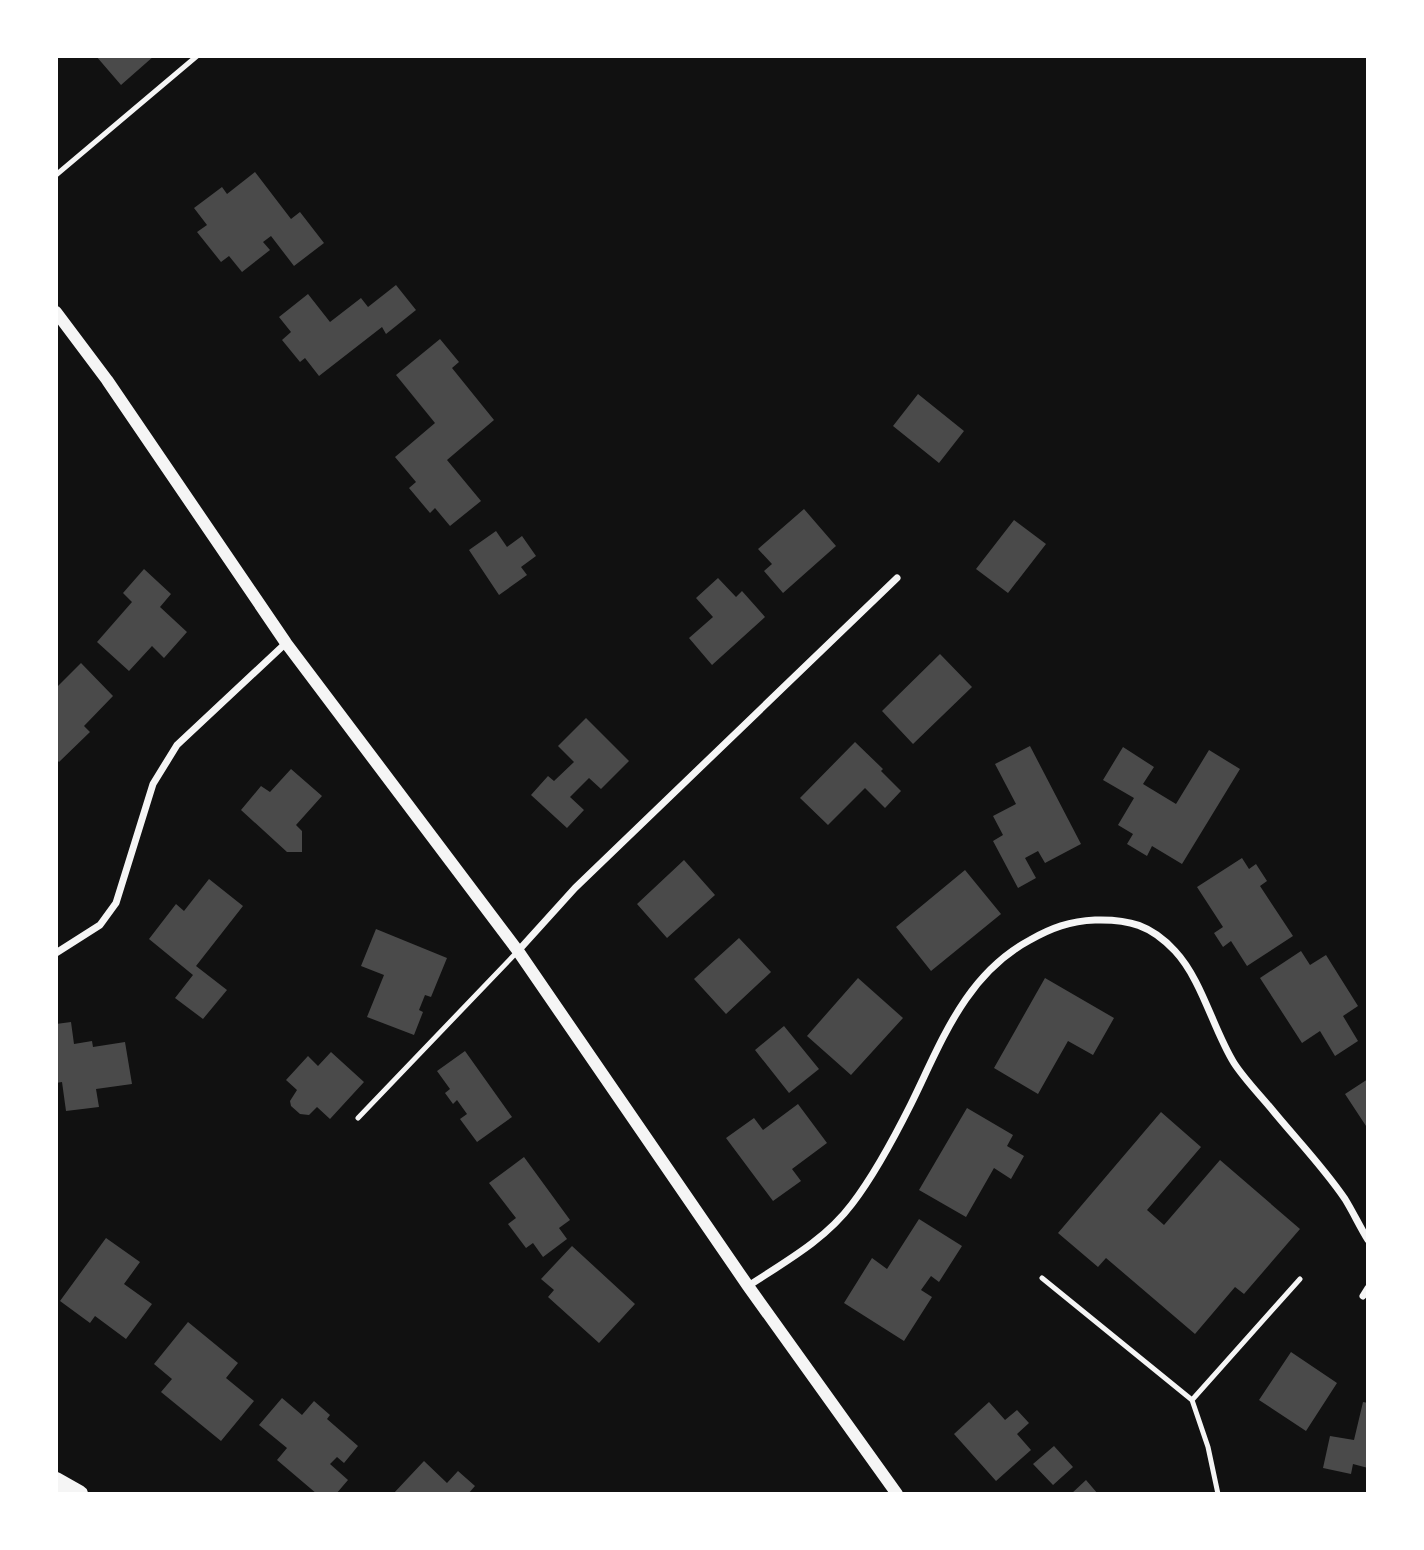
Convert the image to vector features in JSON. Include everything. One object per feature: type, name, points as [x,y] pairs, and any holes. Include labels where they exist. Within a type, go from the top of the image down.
[{"type":"main road","points":[[56,1480],[79,1494]]},
{"type":"street","points":[[56,313],[107,380],[286,643],[518,951],[748,1286],[897,1494]]},
{"type":"street","points":[[518,951],[575,888],[897,578]]},
{"type":"street","points":[[56,953],[100,925],[116,903],[153,784],[177,745],[286,643]]},
{"type":"street","points":[[748,1286],[800,1253],[831,1228],[852,1205],[891,1143],[950,1023],[989,969],[1015,948],[1049,929],[1077,921],[1135,922],[1157,934],[1176,952],[1194,977],[1235,1064],[1345,1199],[1368,1240]]},
{"type":"lane","points":[[56,175],[197,56]]},
{"type":"lane","points":[[358,1118],[518,951]]},
{"type":"lane","points":[[1042,1278],[1192,1400],[1208,1447],[1218,1494]]},
{"type":"lane","points":[[1192,1400],[1300,1279]]},
{"type":"building","points":[[96,56],[154,56],[121,85]]},
{"type":"building","points":[[255,172],[291,219],[300,212],[324,243],[294,266],[271,236],[263,242],[270,250],[242,272],[229,256],[221,262],[197,232],[207,225],[194,208],[222,187],[227,194]]},
{"type":"building","points":[[396,285],[416,310],[386,334],[382,327],[319,376],[305,358],[300,362],[282,340],[291,332],[279,317],[308,294],[330,322],[361,298],[368,307]]},
{"type":"building","points":[[440,339],[459,362],[452,368],[494,420],[447,460],[481,501],[450,526],[435,508],[430,513],[409,488],[416,482],[395,457],[435,423],[396,375]]},
{"type":"building","points":[[918,394],[964,431],[939,463],[893,426]]},
{"type":"building","points":[[804,509],[836,546],[783,593],[764,571],[772,564],[758,549]]},
{"type":"building","points":[[1014,520],[1046,544],[1008,593],[976,569]]},
{"type":"building","points":[[496,531],[507,547],[522,536],[536,556],[521,567],[527,575],[499,595],[469,550]]},
{"type":"building","points":[[144,569],[171,594],[160,607],[187,632],[164,658],[152,646],[129,671],[97,642],[132,602],[123,593]]},
{"type":"building","points":[[718,578],[736,597],[742,591],[765,617],[712,665],[689,638],[713,617],[696,598]]},
{"type":"building","points":[[940,654],[972,687],[913,744],[882,711]]},
{"type":"building","points":[[81,663],[113,696],[84,726],[90,732],[59,762],[56,759],[56,688]]},
{"type":"building","points":[[586,718],[629,761],[601,789],[589,778],[570,797],[584,810],[567,828],[531,795],[548,776],[554,781],[574,762],[558,746]]},
{"type":"building","points":[[855,742],[901,791],[885,808],[865,788],[828,825],[800,798]]},
{"type":"building","points":[[1030,746],[1081,844],[1045,863],[1038,851],[1025,858],[1036,878],[1018,888],[993,841],[1003,835],[993,816],[1016,804],[995,764]]},
{"type":"building","points":[[1123,747],[1154,767],[1143,784],[1176,804],[1209,750],[1240,769],[1182,864],[1152,846],[1147,856],[1127,844],[1133,834],[1118,825],[1134,798],[1103,780]]},
{"type":"building","points":[[291,769],[322,796],[296,825],[302,831],[302,852],[287,852],[241,810],[261,786],[270,792]]},
{"type":"building","points":[[1242,858],[1249,869],[1256,864],[1267,881],[1260,886],[1293,936],[1247,966],[1231,941],[1223,947],[1214,933],[1223,927],[1197,887]]},
{"type":"building","points":[[684,860],[715,895],[667,938],[637,904]]},
{"type":"building","points":[[965,870],[1001,914],[931,971],[896,927]]},
{"type":"building","points":[[209,879],[243,906],[196,966],[227,990],[203,1019],[175,998],[193,975],[149,939],[176,904],[184,911]]},
{"type":"building","points":[[376,929],[447,958],[431,997],[425,995],[419,1010],[423,1012],[414,1035],[367,1017],[384,975],[361,966]]},
{"type":"building","points":[[739,938],[771,972],[726,1014],[694,979]]},
{"type":"building","points":[[1301,951],[1310,965],[1326,955],[1358,1006],[1343,1016],[1358,1041],[1335,1056],[1320,1031],[1302,1043],[1260,978]]},
{"type":"building","points":[[858,978],[903,1018],[851,1075],[807,1036]]},
{"type":"building","points":[[1045,978],[1114,1018],[1093,1055],[1068,1041],[1038,1094],[994,1068]]},
{"type":"building","points":[[71,1022],[74,1044],[92,1041],[93,1047],[125,1042],[132,1084],[96,1089],[99,1107],[66,1111],[62,1082],[56,1083],[56,1024]]},
{"type":"building","points":[[784,1026],[819,1069],[789,1093],[755,1050]]},
{"type":"building","points":[[465,1051],[512,1117],[477,1142],[460,1119],[467,1114],[457,1100],[453,1104],[445,1093],[450,1089],[437,1071]]},
{"type":"building","points":[[331,1052],[364,1082],[330,1119],[317,1107],[309,1115],[300,1114],[291,1106],[290,1101],[297,1090],[286,1080],[308,1056],[318,1066]]},
{"type":"building","points":[[1368,1079],[1368,1129],[1345,1094]]},
{"type":"building","points":[[798,1104],[827,1143],[792,1169],[801,1181],[773,1201],[726,1138],[754,1118],[763,1130]]},
{"type":"building","points":[[967,1108],[1013,1135],[1007,1146],[1024,1156],[1011,1179],[994,1168],[966,1217],[919,1190]]},
{"type":"building","points":[[1161,1112],[1201,1147],[1147,1210],[1164,1225],[1220,1160],[1300,1229],[1244,1294],[1235,1287],[1195,1334],[1106,1258],[1098,1267],[1058,1233]]},
{"type":"building","points":[[524,1157],[570,1220],[559,1228],[567,1239],[543,1257],[533,1243],[526,1248],[508,1224],[516,1218],[489,1183]]},
{"type":"building","points":[[919,1219],[962,1246],[939,1282],[931,1276],[921,1290],[932,1297],[904,1341],[844,1303],[872,1258],[887,1269]]},
{"type":"building","points":[[106,1238],[140,1262],[124,1284],[152,1304],[126,1339],[95,1316],[90,1323],[60,1301]]},
{"type":"building","points":[[572,1246],[635,1304],[599,1343],[548,1297],[554,1290],[541,1279]]},
{"type":"building","points":[[188,1322],[238,1363],[226,1378],[254,1401],[221,1441],[161,1392],[172,1379],[154,1364]]},
{"type":"building","points":[[1291,1352],[1337,1383],[1306,1431],[1259,1400]]},
{"type":"building","points":[[282,1398],[302,1415],[314,1401],[330,1415],[327,1419],[358,1446],[344,1463],[337,1457],[330,1464],[348,1480],[336,1494],[317,1494],[277,1460],[287,1448],[259,1425]]},
{"type":"building","points":[[989,1402],[1005,1420],[1017,1410],[1029,1423],[1017,1434],[1031,1450],[996,1481],[954,1434]]},
{"type":"building","points":[[1363,1402],[1368,1403],[1368,1468],[1353,1464],[1351,1474],[1323,1468],[1330,1436],[1354,1440]]},
{"type":"building","points":[[1054,1446],[1073,1467],[1053,1485],[1033,1464]]},
{"type":"building","points":[[424,1461],[447,1483],[458,1471],[475,1486],[468,1494],[393,1494]]},
{"type":"building","points":[[1086,1480],[1098,1494],[1071,1494]]}]
